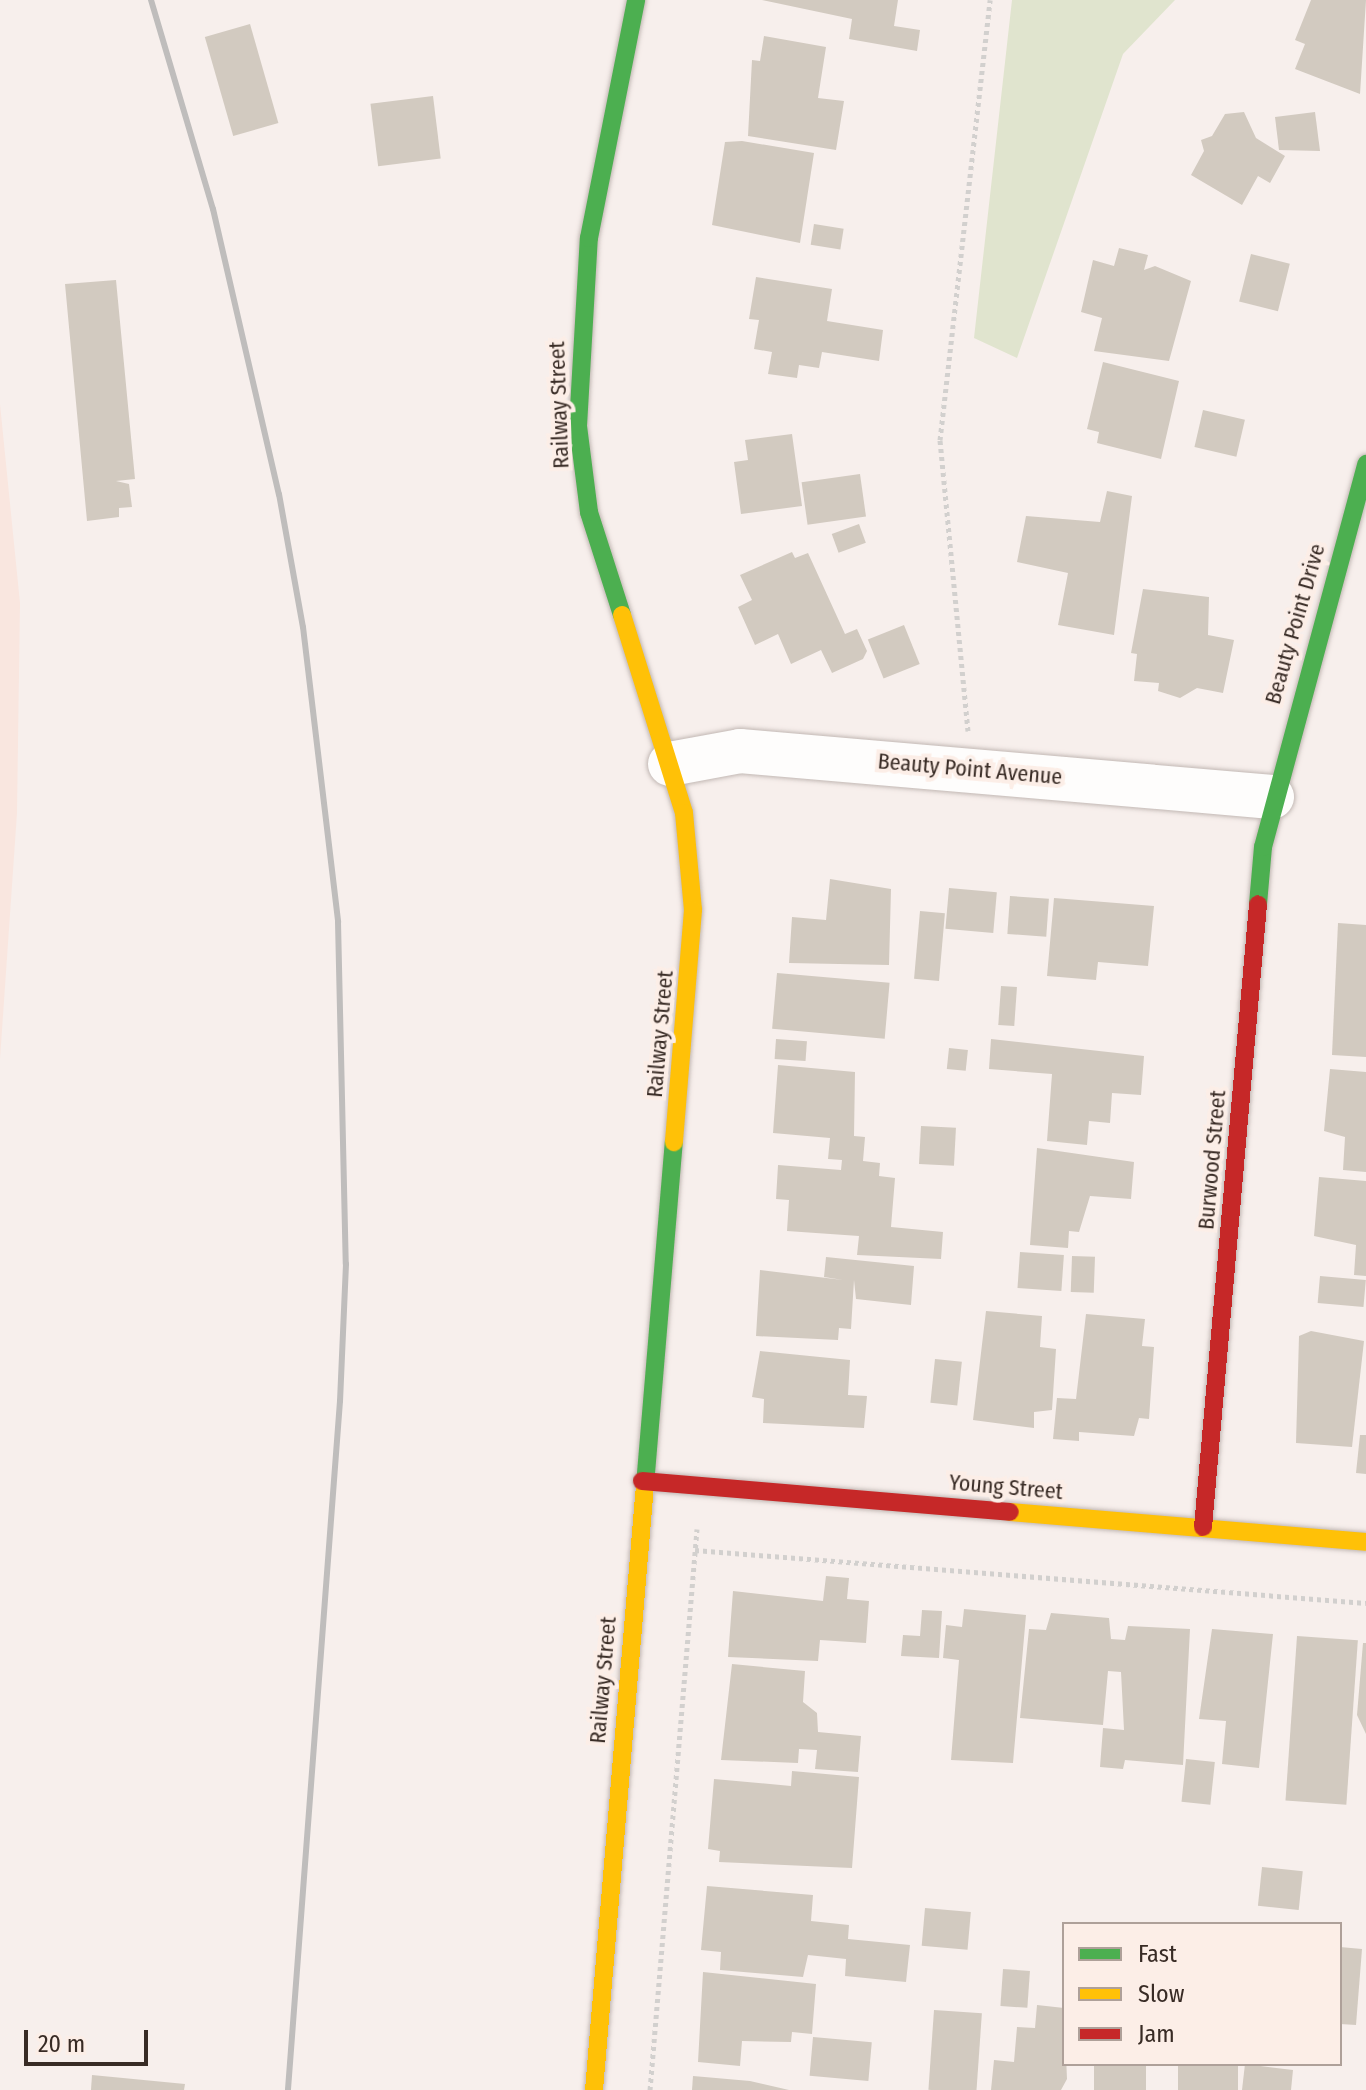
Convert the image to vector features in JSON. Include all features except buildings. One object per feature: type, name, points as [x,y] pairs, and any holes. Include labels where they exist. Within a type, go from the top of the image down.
[{"type":"street","name":"Railway Street","points":[[594,2090],[642,1481],[693,910],[686,828],[670,764],[589,512],[578,426],[589,238],[636,0]]},
{"type":"street","name":"Beauty Point Drive","points":[[1272,797],[1366,464]]},
{"type":"street","name":"Beauty Point Avenue","points":[[670,764],[740,751],[1272,797]]},
{"type":"street","name":"Burwood Street","points":[[1203,1527],[1272,797]]},
{"type":"street","name":"Young Street","points":[[642,1481],[1366,1542]]},
{"type":"path","points":[[972,769],[940,440],[990,0]]},
{"type":"path","points":[[650,2090],[701,1486]]},
{"type":"path","points":[[695,1550],[1366,1603]]},
{"type":"shaded area","points":[[0,404],[20,603],[17,813],[0,1059]]},
{"type":"green space","points":[[1012,0],[1175,0],[1123,54],[1017,358],[974,338]]},
{"type":"railway","points":[[151,0],[213,209],[279,494],[303,627],[338,922],[346,1264],[340,1401],[288,2090]]},
{"type":"traffic: fast","points":[[622,615],[589,512],[578,426],[589,238],[636,0]]},
{"type":"traffic: fast","points":[[1258,904],[1263,847],[1366,464]]},
{"type":"traffic: fast","points":[[645,1485],[674,1142]]},
{"type":"traffic: slow","points":[[622,615],[684,813],[693,910],[674,1142]]},
{"type":"traffic: slow","points":[[594,2090],[645,1485]]},
{"type":"traffic: slow","points":[[1010,1512],[1366,1542]]},
{"type":"traffic: jam","points":[[1203,1527],[1258,904]]},
{"type":"traffic: jam","points":[[642,1481],[1010,1512]]}]
